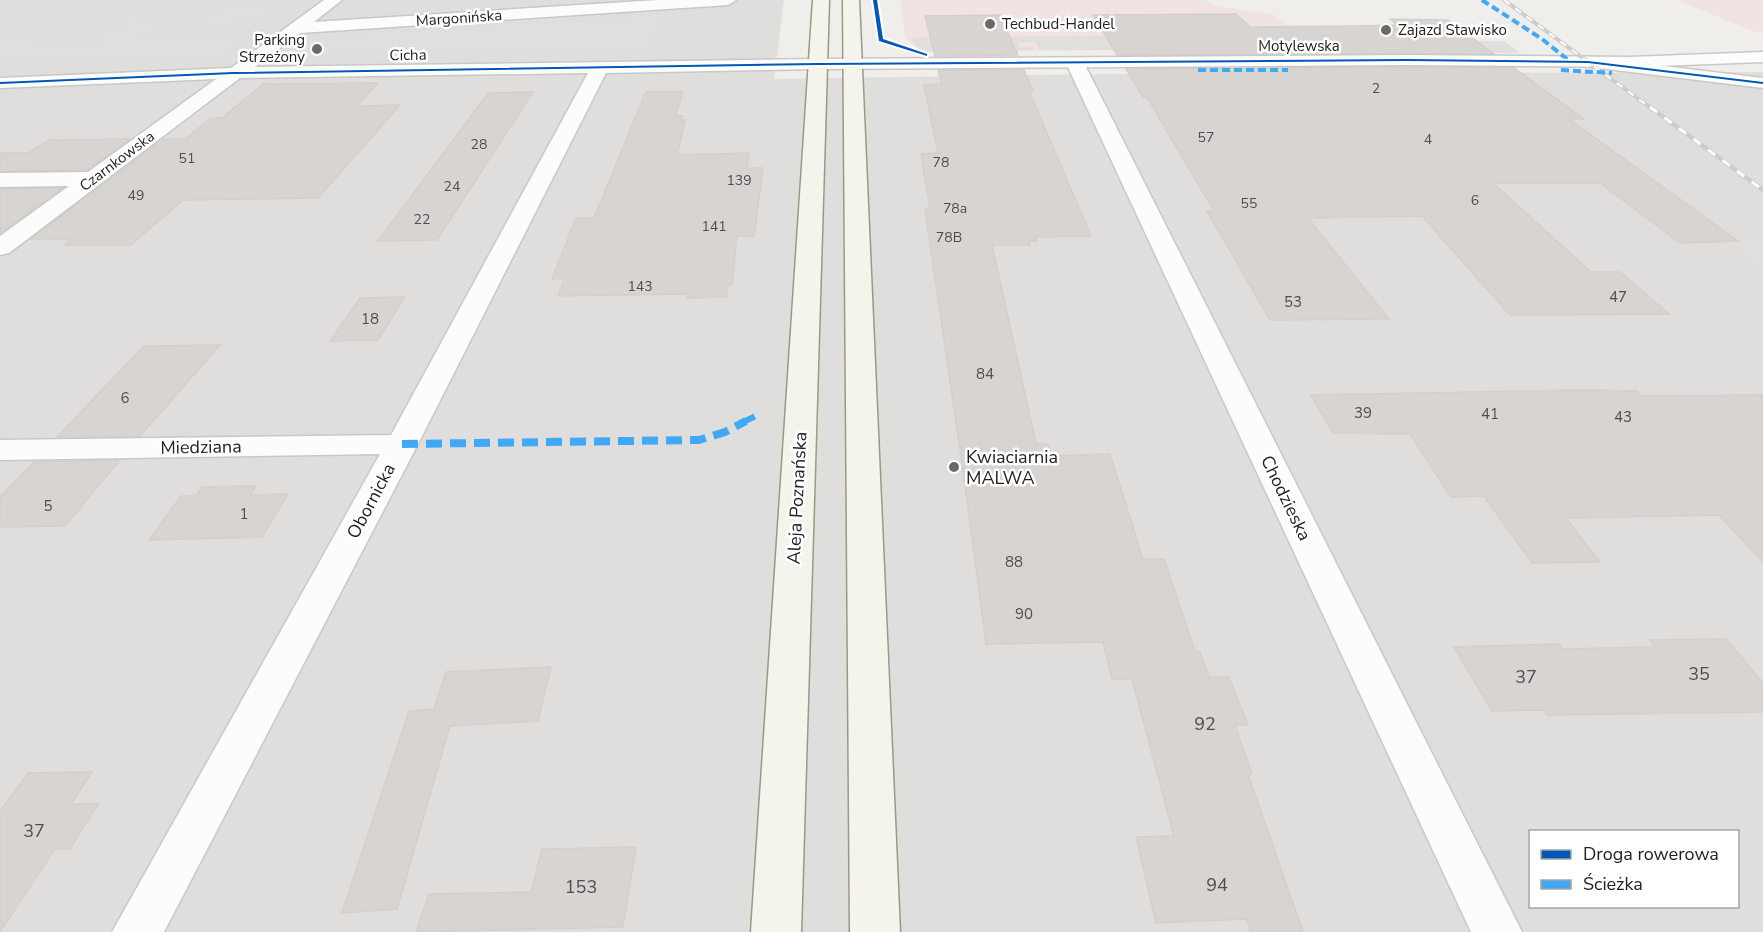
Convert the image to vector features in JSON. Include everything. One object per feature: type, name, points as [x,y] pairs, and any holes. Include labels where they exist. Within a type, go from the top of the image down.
[{"type":"main road","name":"Aleja Poznańska","points":[[776,932],[821,0]]},
{"type":"main road","points":[[851,0],[875,932]]},
{"type":"street","name":"Czarnkowska","points":[[0,249],[233,73],[334,0]]},
{"type":"street","points":[[524,14],[536,0]]},
{"type":"street","name":"Margonińska","points":[[298,28],[728,0]]},
{"type":"street","points":[[1588,62],[1763,57]]},
{"type":"street","points":[[1730,58],[1763,71]]},
{"type":"street","name":"Motylewska","points":[[853,64],[1407,60],[1588,62],[1763,83]]},
{"type":"street","name":"Motylewska","points":[[1708,60],[1716,69],[1745,81]]},
{"type":"street","name":"Chodzieska","points":[[1075,63],[1497,932]]},
{"type":"street","points":[[818,64],[853,64]]},
{"type":"street","name":"Cicha","points":[[0,83],[233,73],[818,64]]},
{"type":"street","name":"Obornicka","points":[[137,932],[402,444],[600,67]]},
{"type":"street","points":[[0,180],[92,179]]},
{"type":"street","name":"Miedziana","points":[[0,450],[402,444]]},
{"type":"shaded area","points":[[0,0],[784,0],[774,79],[1103,74],[1763,72],[1763,932],[0,932]]},
{"type":"shaded area","points":[[900,0],[1204,0],[1217,6],[1275,15],[1310,48],[922,52],[905,38]]},
{"type":"shaded area","points":[[1677,0],[1763,0],[1763,34],[1750,30]]},
{"type":"shaded area","points":[[293,3],[283,11],[243,16],[223,25],[189,27],[200,20],[219,17],[208,14],[239,8],[251,10],[256,5]]},
{"type":"shaded area","points":[[659,17],[645,49],[321,52],[329,45],[312,45],[322,37]]},
{"type":"shaded area","points":[[130,18],[171,20],[155,30],[138,31],[122,42],[133,36],[179,36],[172,42],[210,42],[218,36],[238,36],[230,42],[233,49],[224,55],[97,55],[0,60],[0,41],[43,42],[36,47],[106,42],[110,39],[100,37],[109,32],[120,33],[128,28],[115,26]]},
{"type":"shaded area","points":[[1140,35],[1150,50],[1039,50],[1035,42],[1017,43],[1020,47],[1033,47],[1034,50],[923,51],[910,38]]},
{"type":"shaded area","points":[[1411,40],[1504,41],[1521,53],[1424,52]]},
{"type":"shaded area","points":[[1763,240],[1763,269],[1726,241]]},
{"type":"building","points":[[1236,14],[1250,27],[1397,25],[1390,19],[1448,20],[1494,54],[1117,55],[1093,15]]},
{"type":"building","points":[[1000,15],[1018,55],[935,56],[925,16]]},
{"type":"building","points":[[1514,68],[1584,119],[1569,119],[1738,241],[1680,243],[1600,183],[1493,183],[1591,272],[1620,272],[1669,314],[1510,315],[1422,216],[1308,218],[1389,319],[1270,320],[1207,211],[1214,211],[1147,97],[1143,97],[1126,69]]},
{"type":"building","points":[[938,70],[1024,70],[1033,91],[1029,91],[1091,236],[1035,237],[1037,241],[1029,241],[1030,245],[992,245],[1036,444],[1048,444],[1052,456],[1110,454],[1143,559],[1164,559],[1195,652],[1200,652],[1209,677],[1229,677],[1248,725],[1235,725],[1252,774],[1248,774],[1303,932],[1251,932],[1247,919],[1156,923],[1136,837],[1174,836],[1132,679],[1112,679],[1103,642],[986,644],[925,209],[930,209],[921,154],[938,153],[924,85],[942,84]]},
{"type":"building","points":[[378,83],[357,106],[400,105],[318,198],[183,200],[131,245],[65,245],[71,239],[31,239],[164,139],[185,139],[211,118],[222,118],[263,84]]},
{"type":"building","points":[[533,92],[437,240],[378,241],[488,93]]},
{"type":"building","points":[[646,92],[683,92],[675,116],[682,116],[681,120],[685,120],[677,155],[749,153],[747,168],[763,168],[754,236],[737,236],[732,285],[728,285],[726,297],[687,298],[688,294],[558,296],[565,278],[552,279],[576,218],[594,218]]},
{"type":"building","points":[[130,139],[87,170],[0,171],[0,153],[29,153],[49,140]]},
{"type":"building","points":[[62,188],[0,233],[0,189]]},
{"type":"building","points":[[405,297],[378,340],[330,341],[360,298]]},
{"type":"building","points":[[220,345],[140,436],[57,437],[144,346]]},
{"type":"building","points":[[1637,391],[1642,396],[1763,395],[1763,562],[1719,515],[1566,518],[1600,562],[1532,563],[1484,496],[1451,497],[1410,434],[1333,433],[1311,395]]},
{"type":"building","points":[[120,460],[65,526],[0,527],[0,497],[34,462]]},
{"type":"building","points":[[256,486],[250,495],[288,494],[262,537],[149,540],[181,496],[196,496],[202,487]]},
{"type":"building","points":[[1726,639],[1763,683],[1763,712],[1547,715],[1544,710],[1492,711],[1454,647],[1559,644],[1562,649],[1655,647],[1650,640]]},
{"type":"building","points":[[551,667],[538,721],[450,726],[397,909],[342,913],[409,711],[434,709],[446,672]]},
{"type":"building","points":[[92,772],[71,804],[98,804],[70,849],[55,849],[0,932],[0,811],[28,773]]},
{"type":"building","points":[[636,847],[623,927],[416,932],[429,894],[531,892],[542,849]]},
{"type":"railway","points":[[1504,0],[1652,109]]},
{"type":"railway","points":[[1650,107],[1763,190]]},
{"type":"marked path","points":[[1482,0],[1542,39],[1568,60]]},
{"type":"marked path","points":[[1198,70],[1288,70]]},
{"type":"marked path","points":[[1561,70],[1612,73]]},
{"type":"marked path","points":[[402,444],[699,440],[725,432],[756,416]]},
{"type":"cycle path","points":[[875,0],[881,40],[925,55]]},
{"type":"cycle path","points":[[0,83],[233,73],[818,64],[1407,60],[1588,62],[1763,83]]},
{"type":"place","name":"Techbud-Handel","points":[[990,24]]},
{"type":"place","name":"Zajazd Stawisko","points":[[1386,30]]},
{"type":"place","name":"Parking Strzeżony","points":[[317,49]]},
{"type":"place","name":"Kwiaciarnia MALWA","points":[[954,467]]}]
